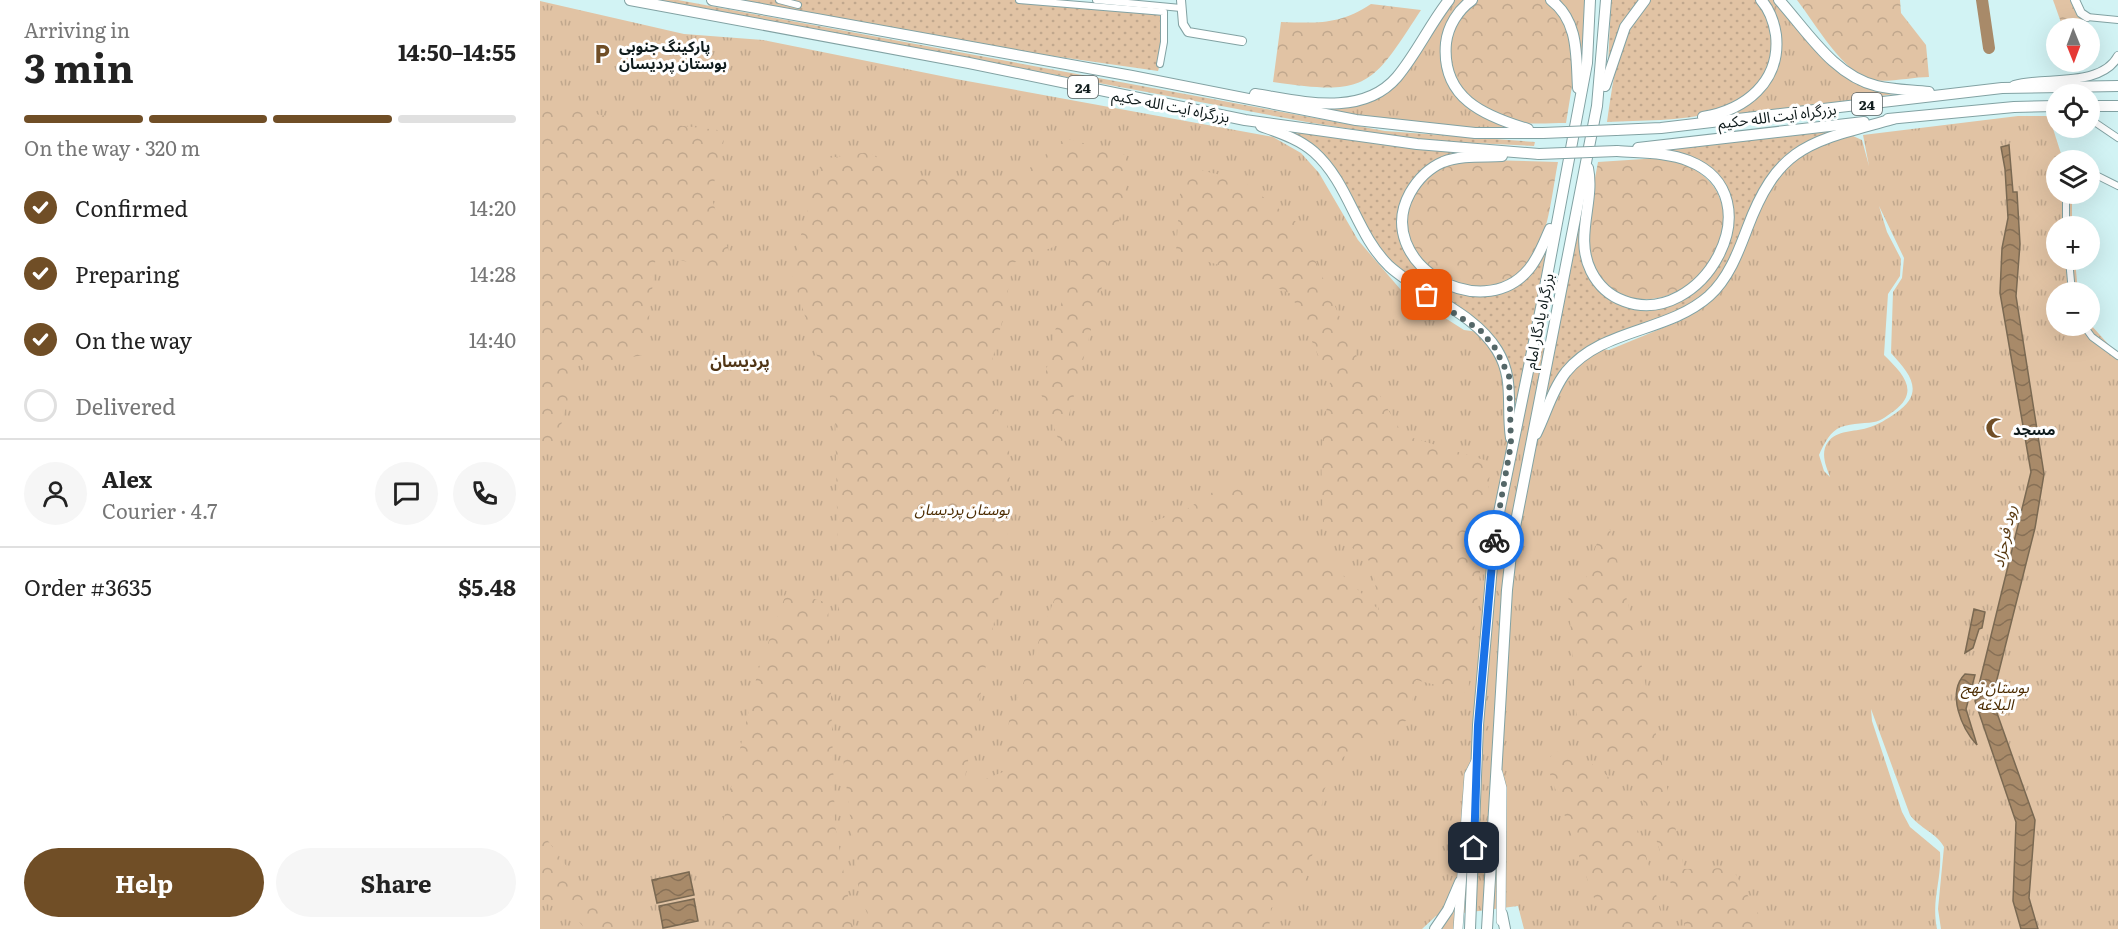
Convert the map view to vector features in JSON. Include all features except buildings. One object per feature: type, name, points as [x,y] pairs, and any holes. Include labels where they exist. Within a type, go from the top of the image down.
[{"type":"highway","name":"بزرگراه آیت الله حکیم","points":[[630,0],[958,61],[1245,120],[1417,144],[1539,154]]},
{"type":"highway","name":"بزرگراه آیت الله حکیم","points":[[712,0],[1388,124],[1475,133],[1543,133],[1661,128],[2002,88],[2118,86]]},
{"type":"highway","points":[[1132,76],[1310,102],[1348,102],[1373,94],[1392,82],[1449,0]]},
{"type":"highway","points":[[1472,0],[1457,15],[1447,38],[1446,61],[1452,82],[1467,102],[1489,116],[1543,133]]},
{"type":"highway","points":[[1551,0],[1568,19],[1575,39],[1578,105]]},
{"type":"highway","name":"بزرگراه یادگار امام","points":[[1470,929],[1478,759],[1489,585],[1495,532],[1511,444],[1542,303],[1587,63],[1590,0]]},
{"type":"highway","name":"بزرگراه یادگار امام","points":[[1487,929],[1507,590],[1513,537],[1597,106],[1606,0]]},
{"type":"highway","points":[[1597,106],[1624,27],[1645,0]]},
{"type":"highway","points":[[1661,128],[1732,109],[1752,97],[1762,87],[1773,67],[1776,42],[1772,20],[1761,0]]},
{"type":"highway","points":[[1779,0],[1828,56],[1847,72],[1876,86],[1944,94]]},
{"type":"highway","name":"بزرگراه آیت الله حکیم","points":[[1617,151],[1893,119],[2014,107],[2046,106]]},
{"type":"highway","points":[[2100,106],[2118,106]]},
{"type":"highway","points":[[1531,445],[1558,384],[1578,360],[1608,342],[1684,314],[1719,285],[1736,257],[1760,196],[1786,161],[1813,142],[1893,119]]},
{"type":"highway","points":[[1245,120],[1294,138],[1314,152],[1336,180],[1364,231],[1387,264],[1420,291],[1467,320],[1488,339],[1509,376],[1511,444]]},
{"type":"highway","points":[[1587,161],[1590,180],[1584,246],[1592,273],[1604,288],[1621,300],[1641,305],[1664,303],[1677,298],[1698,282],[1718,257],[1728,227],[1727,200],[1708,172],[1689,160],[1617,151]]},
{"type":"highway","name":"24","points":[[1539,154],[1617,151]]},
{"type":"highway","points":[[1539,154],[1462,158],[1447,161],[1429,170],[1417,182],[1405,204],[1403,228],[1406,243],[1420,266],[1438,280],[1459,289],[1488,291],[1511,284],[1529,270],[1557,215]]},
{"type":"highway","points":[[1435,929],[1448,910],[1460,882]]},
{"type":"highway","points":[[1502,914],[1505,929]]},
{"type":"main road","points":[[2076,0],[2081,13],[2087,17]]},
{"type":"main road","points":[[1181,4],[1183,24],[1188,32],[1242,41]]},
{"type":"main road","points":[[2002,88],[2031,80],[2098,75],[2111,67],[2118,56]]},
{"type":"main road","points":[[1458,929],[1469,776],[1478,759]]},
{"type":"main road","points":[[1496,766],[1502,788],[1500,929]]},
{"type":"street","points":[[779,0],[798,5]]},
{"type":"street","points":[[1019,0],[1164,12],[1164,42],[1160,64]]},
{"type":"street","points":[[1096,0],[1181,4]]},
{"type":"street","points":[[2087,17],[2118,20]]},
{"type":"street","points":[[2014,107],[2046,110]]},
{"type":"street","points":[[2100,126],[2118,138]]},
{"type":"street","points":[[2100,177],[2118,186]]},
{"type":"street","points":[[2091,336],[2118,356]]},
{"type":"green space","points":[[656,0],[678,0],[1385,131],[1535,142],[1534,146],[1430,141],[1312,123]]},
{"type":"green space","points":[[742,0],[1018,0],[1164,12],[1160,64],[1158,71],[1011,50]]},
{"type":"green space","points":[[1454,0],[1465,0],[1515,129],[1412,123],[1361,116],[1310,105],[1382,94]]},
{"type":"green space","points":[[1478,0],[1545,0],[1558,11],[1571,36],[1573,80],[1566,123],[1525,123],[1501,118],[1483,109],[1458,81],[1452,65],[1450,48],[1454,31],[1463,15]]},
{"type":"green space","points":[[1557,0],[1586,0],[1580,70],[1577,31]]},
{"type":"green space","points":[[1611,0],[1640,0],[1623,22],[1608,66]]},
{"type":"green space","points":[[1651,0],[1757,0],[1768,17],[1773,36],[1772,51],[1762,78],[1741,99],[1714,112],[1674,119],[1607,122],[1615,72],[1624,41],[1631,26]]},
{"type":"green space","points":[[1766,0],[1775,0],[1831,63],[1902,93],[1721,118]]},
{"type":"green space","points":[[1797,0],[1900,0],[1901,13],[1926,45],[1929,77],[1879,81],[1862,76],[1841,59]]},
{"type":"green space","points":[[2053,0],[2074,0],[2082,18],[2059,18]]},
{"type":"green space","name":"بوستان پردیسان","points":[[540,1],[684,34],[763,40],[956,79],[1273,137],[1301,153],[1319,173],[1358,240],[1401,290],[1464,330],[1609,350],[1682,320],[1698,309],[1759,206],[1790,163],[1805,151],[1837,139],[1853,136],[1862,140],[1869,166],[1863,135],[2018,116],[2046,116],[2046,138],[2056,138],[2060,150],[2046,150],[2046,204],[2072,204],[2072,216],[2046,216],[2046,270],[2076,270],[2077,282],[2046,282],[2046,336],[2100,335],[2118,355],[2118,929],[1941,929],[1938,909],[1944,847],[1910,815],[1871,709],[1872,721],[1902,812],[1910,827],[1940,852],[1935,908],[1937,929],[1524,929],[1518,906],[1455,914],[1454,929],[1440,929],[1449,915],[1436,916],[1422,929],[540,929]],"holes":[[[1879,206],[1904,258],[1902,278],[1893,292],[1891,353],[1909,376],[1913,390],[1911,398],[1896,413],[1879,424],[1841,433],[1832,438],[1824,451],[1830,477],[1824,471],[1819,455],[1831,434],[1845,426],[1882,419],[1902,404],[1906,396],[1906,382],[1884,355],[1888,294],[1900,276],[1901,259],[1887,232]]]},
{"type":"green space","points":[[1371,4],[1421,10],[1390,56],[1377,70],[1364,80],[1348,86],[1305,86],[1273,82],[1281,22],[1317,22],[1338,19],[1360,11]]},
{"type":"green space","points":[[540,104],[617,118],[726,131],[711,196],[736,274],[656,254],[645,355],[577,365],[555,448],[540,443]]},
{"type":"green space","points":[[1840,128],[1806,142],[1777,164],[1756,197],[1741,235],[1718,280],[1692,305],[1584,351],[1543,415],[1546,385],[1588,179],[1585,263],[1628,306],[1648,309],[1683,297],[1730,233],[1715,174],[1691,157],[1666,150]]},
{"type":"green space","points":[[1289,131],[1490,154],[1424,170],[1400,235],[1440,283],[1465,294],[1502,292],[1549,241],[1513,422],[1514,384],[1504,355],[1443,299],[1392,263],[1372,238],[1349,196]]},
{"type":"green space","points":[[1065,138],[1126,155],[1125,197],[1061,446],[1041,394],[1076,238],[1013,263],[1003,318],[984,392],[1008,426],[1010,471],[1006,558],[963,788],[1003,772],[1009,721],[1054,600],[1112,535],[1184,511],[1231,480],[1335,568],[1379,610],[1372,563],[1323,526],[1321,454],[1330,382],[1291,294],[1242,272],[1176,252],[1181,179],[1200,170],[1241,180],[1300,225],[1357,357],[1403,435],[1491,462],[1468,693],[1416,680],[1409,719],[1343,757],[1325,788],[1309,872],[1300,892],[1271,908],[1269,929],[873,929],[859,892],[842,749],[835,413],[791,271],[822,159],[869,152],[904,177],[1018,178]]},
{"type":"green space","points":[[1659,158],[1697,171],[1717,193],[1724,219],[1718,247],[1701,272],[1678,291],[1649,299],[1617,293],[1601,280],[1589,255],[1590,205],[1598,162]]},
{"type":"green space","points":[[1486,160],[1558,162],[1548,217],[1540,245],[1534,256],[1527,266],[1505,282],[1481,287],[1457,283],[1435,272],[1418,255],[1409,234],[1409,210],[1421,185],[1437,169],[1454,162]]},
{"type":"green space","points":[[1606,514],[1634,629],[1684,869],[1732,868],[1767,929],[1686,929],[1642,797],[1611,756],[1578,736],[1568,591],[1586,578]]},
{"type":"green space","points":[[787,591],[828,603],[835,825],[854,929],[722,929],[721,831],[758,671]]},
{"type":"green space","points":[[1562,749],[1602,771],[1615,785],[1626,803],[1643,845],[1665,929],[1605,929],[1545,760]]},
{"type":"green space","points":[[540,830],[603,916],[632,929],[585,929],[567,907],[540,903]]},
{"type":"water","points":[[2009,145],[2013,192],[2017,192],[2020,244],[2016,296],[2044,474],[2035,528],[1992,699],[2035,820],[2029,898],[2038,929],[2021,929],[2013,901],[2016,822],[1975,701],[2031,472],[2000,293],[2002,248],[2008,218],[2005,169],[2001,147]]},
{"type":"water","points":[[1974,609],[1985,612],[1982,628],[1979,629],[1973,648],[1965,653]]},
{"type":"water","points":[[1965,674],[1975,675],[1966,709],[1977,745],[1966,730],[1956,701],[1959,682]]},
{"type":"water","points":[[689,872],[694,895],[657,903],[652,880]]},
{"type":"water","points":[[694,899],[698,921],[663,928],[659,906]]},
{"type":"waterway","name":"رود فرحزاد","points":[[1982,0],[1989,48]]},
{"type":"way so far","points":[[1427,295],[1481,331],[1502,359],[1509,376],[1511,444],[1494,540]]},
{"type":"place","name":"پارکینگ جنوبی بوستان پردیسان","points":[[602,54]]},
{"type":"place","name":"مسجد","points":[[1996,428]]},
{"type":"district","name":"پردیسان","points":[[740,360]]},
{"type":"route","points":[[1474,848],[1478,725],[1494,540]]},
{"type":"park label","name":"بوستان نهج البلاغه","points":[[1995,694]]}]
